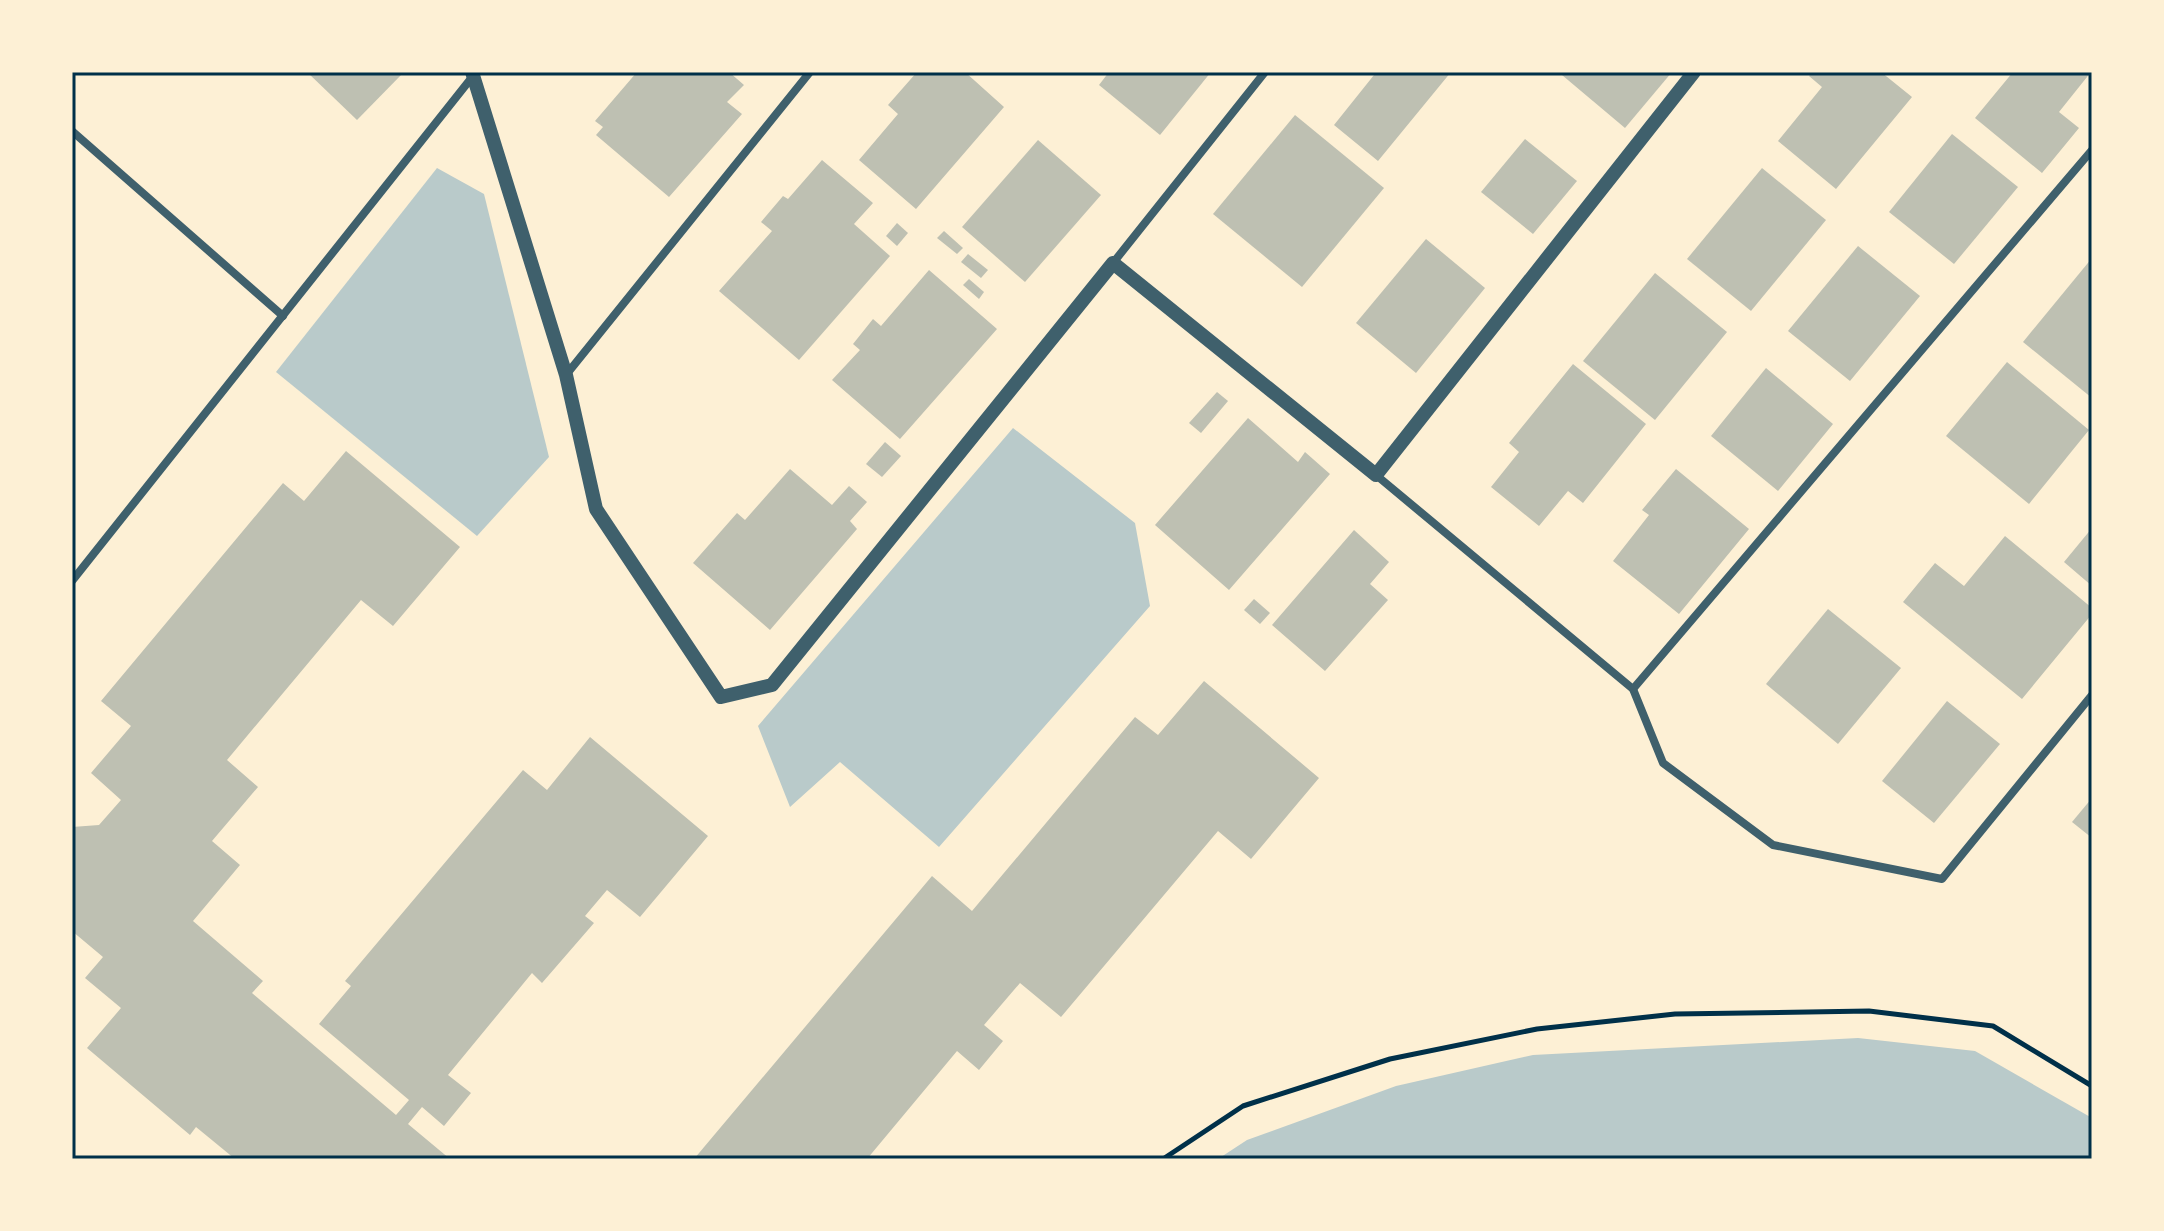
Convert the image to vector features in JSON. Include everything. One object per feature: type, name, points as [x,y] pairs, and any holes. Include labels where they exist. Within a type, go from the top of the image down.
[{"type":"street","points":[[566,375],[810,72]]},
{"type":"street","points":[[473,74],[566,375],[596,509],[721,697],[772,685],[1265,72]]},
{"type":"street","points":[[1376,475],[1694,72]]},
{"type":"street","points":[[73,578],[473,74]]},
{"type":"street","points":[[72,131],[283,316]]},
{"type":"street","points":[[1633,689],[2088,162],[2092,150]]},
{"type":"street","points":[[1113,263],[1376,475],[1633,689],[1663,763],[1773,845],[1942,879],[2092,695]]},
{"type":"path","points":[[1163,1159],[1243,1106],[1390,1059],[1537,1029],[1675,1014],[1869,1011],[1993,1026],[2092,1086]]},
{"type":"shaded area","points":[[437,168],[484,194],[549,457],[477,536],[276,372]]},
{"type":"shaded area","points":[[1013,428],[1135,523],[1150,606],[939,847],[840,762],[790,807],[758,726]]},
{"type":"shaded area","points":[[1858,1038],[1975,1051],[2092,1118],[2092,1159],[1218,1159],[1247,1140],[1396,1086],[1533,1055]]},
{"type":"building","points":[[307,72],[404,72],[357,120]]},
{"type":"building","points":[[637,72],[729,72],[744,85],[727,102],[742,114],[669,197],[596,135],[603,127],[595,121]]},
{"type":"building","points":[[917,72],[965,72],[1004,107],[916,209],[859,160],[898,114],[888,105]]},
{"type":"building","points":[[1109,72],[1211,72],[1160,135],[1099,85]]},
{"type":"building","points":[[1370,72],[1451,72],[1378,161],[1334,125],[1374,75]]},
{"type":"building","points":[[1565,72],[1672,72],[1625,128],[1562,75]]},
{"type":"building","points":[[1813,72],[1881,72],[1912,97],[1836,189],[1778,141],[1822,87],[1809,76]]},
{"type":"building","points":[[2013,72],[2091,72],[2059,112],[2079,128],[2042,173],[1975,118]]},
{"type":"building","points":[[1295,115],[1384,188],[1302,287],[1213,214]]},
{"type":"building","points":[[1952,134],[2018,187],[1954,264],[1889,212]]},
{"type":"building","points":[[1525,139],[1577,181],[1533,234],[1481,192]]},
{"type":"building","points":[[1038,140],[1101,195],[1025,282],[962,227]]},
{"type":"building","points":[[822,160],[873,203],[854,224],[890,256],[799,360],[719,291],[772,231],[761,222],[783,196],[788,199]]},
{"type":"building","points":[[1762,168],[1826,220],[1751,311],[1687,259]]},
{"type":"building","points":[[897,223],[908,233],[897,246],[886,236]]},
{"type":"building","points":[[944,231],[963,248],[957,254],[937,238]]},
{"type":"building","points":[[1426,239],[1485,288],[1416,373],[1356,323]]},
{"type":"building","points":[[1858,246],[1920,296],[1850,381],[1788,331]]},
{"type":"building","points":[[968,254],[988,270],[981,278],[961,262]]},
{"type":"building","points":[[2092,258],[2092,398],[2023,342]]},
{"type":"building","points":[[929,270],[997,329],[900,439],[832,380],[860,350],[853,344],[873,319],[881,326]]},
{"type":"building","points":[[1655,273],[1727,332],[1655,420],[1583,361]]},
{"type":"building","points":[[969,279],[984,292],[979,299],[963,285]]},
{"type":"building","points":[[2007,362],[2089,430],[2029,504],[1946,436]]},
{"type":"building","points":[[1573,364],[1646,424],[1583,503],[1568,491],[1539,526],[1491,487],[1519,452],[1509,443]]},
{"type":"building","points":[[1766,368],[1833,424],[1778,491],[1711,436]]},
{"type":"building","points":[[1217,392],[1228,401],[1201,433],[1189,423]]},
{"type":"building","points":[[1248,418],[1298,462],[1305,452],[1330,474],[1229,590],[1155,525]]},
{"type":"building","points":[[885,442],[901,456],[882,477],[866,464]]},
{"type":"building","points":[[346,451],[460,547],[393,626],[361,600],[227,760],[258,787],[212,841],[240,865],[193,921],[263,981],[252,993],[396,1115],[409,1100],[319,1024],[351,986],[345,981],[523,770],[547,790],[590,737],[708,836],[640,917],[607,890],[585,916],[594,923],[542,983],[532,973],[448,1075],[471,1093],[444,1126],[422,1107],[408,1124],[450,1159],[235,1159],[196,1127],[190,1135],[87,1048],[121,1008],[85,978],[103,957],[72,931],[72,827],[99,825],[121,800],[91,773],[131,726],[101,701],[283,483],[304,501]]},
{"type":"building","points":[[790,469],[832,505],[849,486],[867,502],[850,521],[857,529],[770,630],[693,563],[737,513],[745,520]]},
{"type":"building","points":[[1676,469],[1749,529],[1679,614],[1613,561],[1649,515],[1642,510]]},
{"type":"building","points":[[2092,528],[2092,586],[2064,562]]},
{"type":"building","points":[[1354,530],[1389,562],[1370,584],[1388,600],[1325,671],[1272,625]]},
{"type":"building","points":[[2005,536],[2092,608],[2092,614],[2022,699],[1903,602],[1935,563],[1964,586]]},
{"type":"building","points":[[1254,599],[1270,613],[1260,624],[1244,610]]},
{"type":"building","points":[[1828,609],[1901,668],[1838,744],[1766,684]]},
{"type":"building","points":[[1204,681],[1319,778],[1251,859],[1218,831],[1061,1017],[1020,983],[984,1025],[1003,1041],[979,1070],[957,1051],[867,1159],[694,1159],[932,876],[972,911],[1135,717],[1158,735]]},
{"type":"building","points":[[1947,701],[2000,744],[1934,823],[1882,781]]},
{"type":"building","points":[[2092,798],[2092,838],[2072,822]]}]
